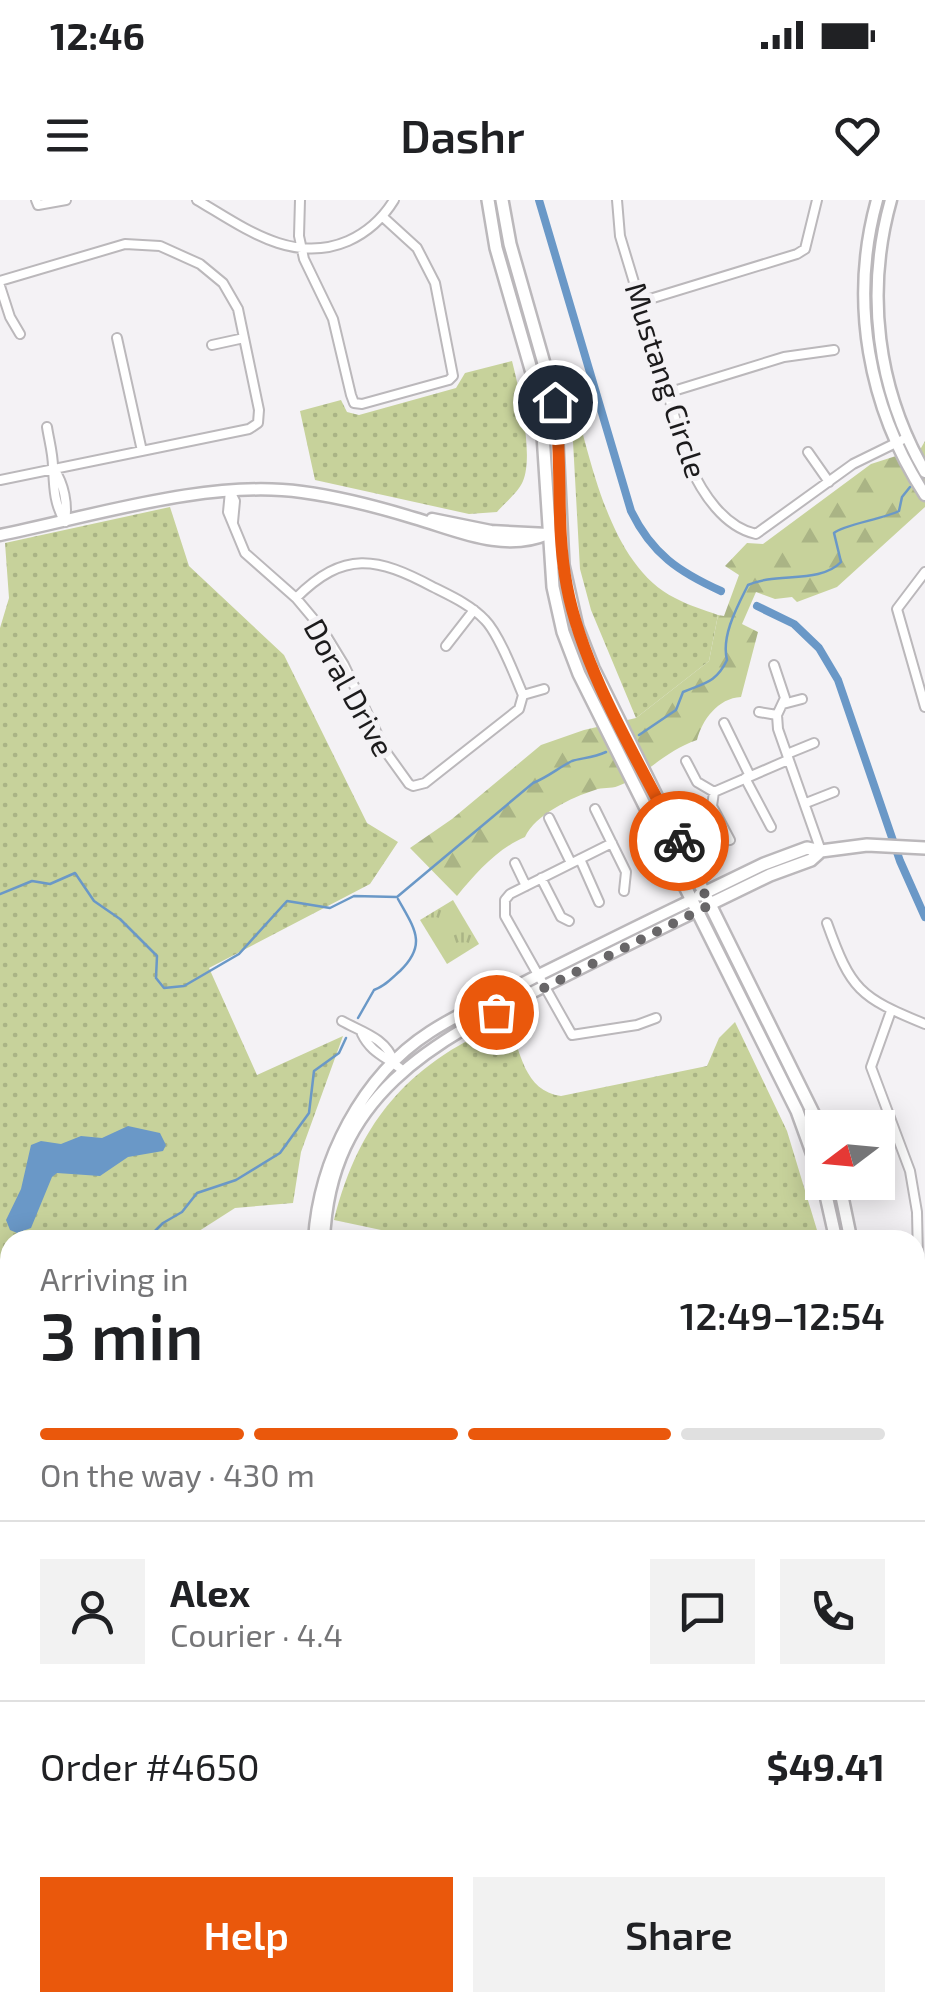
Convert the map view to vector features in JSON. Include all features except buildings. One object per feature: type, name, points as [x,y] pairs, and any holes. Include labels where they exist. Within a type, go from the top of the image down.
[{"type":"main road","points":[[488,200],[496,248],[540,404],[552,588],[572,655],[805,1132]]},
{"type":"main road","points":[[502,200],[510,244],[555,402],[566,586],[586,651],[811,1110]]},
{"type":"main road","points":[[695,905],[784,855],[807,848],[925,848]]},
{"type":"main road","points":[[827,1200],[834,1230]]},
{"type":"main road","points":[[843,1200],[849,1230]]},
{"type":"street","points":[[37,202],[66,200]]},
{"type":"street","points":[[196,200],[261,237],[302,248],[343,243],[359,236],[383,216],[394,200]]},
{"type":"street","points":[[300,200],[307,270],[333,319],[354,403],[362,404],[454,376],[434,283],[416,248],[383,216]]},
{"type":"street","name":"Mustang Circle","points":[[617,200],[620,236],[667,393],[697,482],[722,514],[756,534],[854,464],[908,437]]},
{"type":"street","points":[[640,302],[797,254],[805,249],[817,200]]},
{"type":"street","points":[[878,200],[868,244],[864,309],[872,374],[896,443],[925,495]]},
{"type":"street","points":[[891,200],[881,246],[877,310],[885,371],[925,472]]},
{"type":"street","points":[[0,480],[249,429],[258,423],[259,410],[238,309],[223,283],[200,264],[160,246],[111,246],[0,284],[20,334]]},
{"type":"street","points":[[117,338],[142,451]]},
{"type":"street","points":[[212,345],[244,338]]},
{"type":"street","points":[[667,393],[784,357],[834,350]]},
{"type":"street","points":[[47,427],[54,469],[67,509],[65,522]]},
{"type":"street","points":[[808,452],[829,482]]},
{"type":"street","points":[[0,535],[230,490],[314,493],[490,540],[535,540],[548,534],[562,534]]},
{"type":"street","name":"Doral Drive","points":[[230,490],[228,512],[245,553],[296,598],[333,646],[404,780],[414,786],[425,783],[519,710],[523,695]]},
{"type":"street","points":[[296,598],[320,575],[334,568],[368,562],[405,572],[474,610],[494,631],[523,695],[544,689]]},
{"type":"street","points":[[925,572],[897,609],[921,676],[925,708]]},
{"type":"street","points":[[446,646],[474,610]]},
{"type":"street","points":[[774,666],[784,694],[777,715],[778,729],[821,850]]},
{"type":"street","points":[[783,704],[802,699]]},
{"type":"street","points":[[760,712],[777,715]]},
{"type":"street","points":[[724,723],[771,827]]},
{"type":"street","points":[[714,792],[814,743]]},
{"type":"street","points":[[686,761],[697,782],[714,792]]},
{"type":"street","points":[[714,792],[712,806],[730,840]]},
{"type":"street","points":[[806,803],[834,792]]},
{"type":"street","points":[[595,809],[626,872],[624,891]]},
{"type":"street","points":[[549,818],[599,902]]},
{"type":"street","points":[[612,843],[510,894],[504,908],[508,924],[572,1036],[656,1018]]},
{"type":"street","points":[[515,863],[526,886]]},
{"type":"street","points":[[541,878],[561,918],[569,921]]},
{"type":"street","points":[[316,1230],[321,1194],[337,1146],[360,1105],[398,1067],[542,981],[695,905]]},
{"type":"street","points":[[826,923],[853,983],[879,1006],[925,1024]]},
{"type":"street","points":[[892,1011],[871,1067],[904,1150],[914,1189],[916,1230]]},
{"type":"street","points":[[342,1020],[362,1034],[372,1035],[390,1051],[398,1067]]},
{"type":"street","points":[[326,1230],[333,1186],[346,1150],[398,1067]]},
{"type":"street","points":[[914,1189],[925,1188]]},
{"type":"green space","points":[[512,361],[524,422],[526,470],[518,490],[497,512],[469,514],[315,480],[300,411],[341,400],[347,412],[359,415],[456,388],[465,373]]},
{"type":"green space","points":[[570,387],[604,504],[633,560],[652,582],[675,598],[718,615],[709,661],[636,718],[591,610],[580,569]]},
{"type":"green space","points":[[925,441],[925,507],[837,587],[797,602],[792,597],[775,599],[756,592],[742,624],[758,632],[741,697],[725,701],[712,711],[697,740],[628,781],[586,793],[555,808],[537,821],[525,837],[488,862],[457,896],[410,848],[452,819],[541,745],[636,718],[709,661],[718,615],[724,616],[739,575],[725,566],[747,543],[763,544],[871,464],[921,448]]},
{"type":"green space","points":[[170,507],[189,566],[284,655],[367,823],[398,842],[370,884],[209,968],[257,1075],[343,1036],[301,1152],[293,1203],[235,1208],[201,1230],[0,1230],[0,628],[9,598],[5,543]]},
{"type":"green space","points":[[453,900],[479,944],[447,964],[420,920]]},
{"type":"green space","points":[[509,1021],[531,1078],[549,1093],[561,1096],[707,1066],[719,1038],[735,1022],[787,1131],[817,1230],[381,1230],[334,1220],[345,1184],[375,1122],[418,1074],[444,1054]]},
{"type":"water","points":[[128,1126],[160,1133],[166,1145],[163,1151],[128,1157],[100,1176],[57,1173],[31,1228],[10,1230],[6,1220],[21,1189],[31,1145],[41,1141],[61,1144],[81,1136],[102,1138]]},
{"type":"waterway","points":[[539,200],[631,511],[648,539],[668,560],[721,591]]},
{"type":"waterway","points":[[639,735],[676,710],[683,692],[709,681],[723,668],[728,632],[748,585],[832,569],[841,562],[834,533],[899,511],[902,497],[910,487]]},
{"type":"waterway","points":[[757,606],[794,624],[819,648],[838,680],[900,861],[925,917]]},
{"type":"waterway","points":[[0,894],[32,881],[50,884],[75,873],[94,901],[120,919],[157,956],[156,978],[164,988],[184,986],[239,954],[287,901],[330,908],[354,896],[397,897],[533,783],[572,761],[606,752]]},
{"type":"waterway","points":[[358,1018],[374,990],[400,971],[414,952],[416,936],[398,899]]},
{"type":"waterway","points":[[156,1230],[182,1212],[197,1193],[236,1180],[280,1153],[309,1113],[314,1071],[339,1053],[346,1038]]},
{"type":"way so far","points":[[496,1012],[710,905],[679,841]]},
{"type":"route","points":[[555,402],[562,549],[577,628],[679,841]]}]
